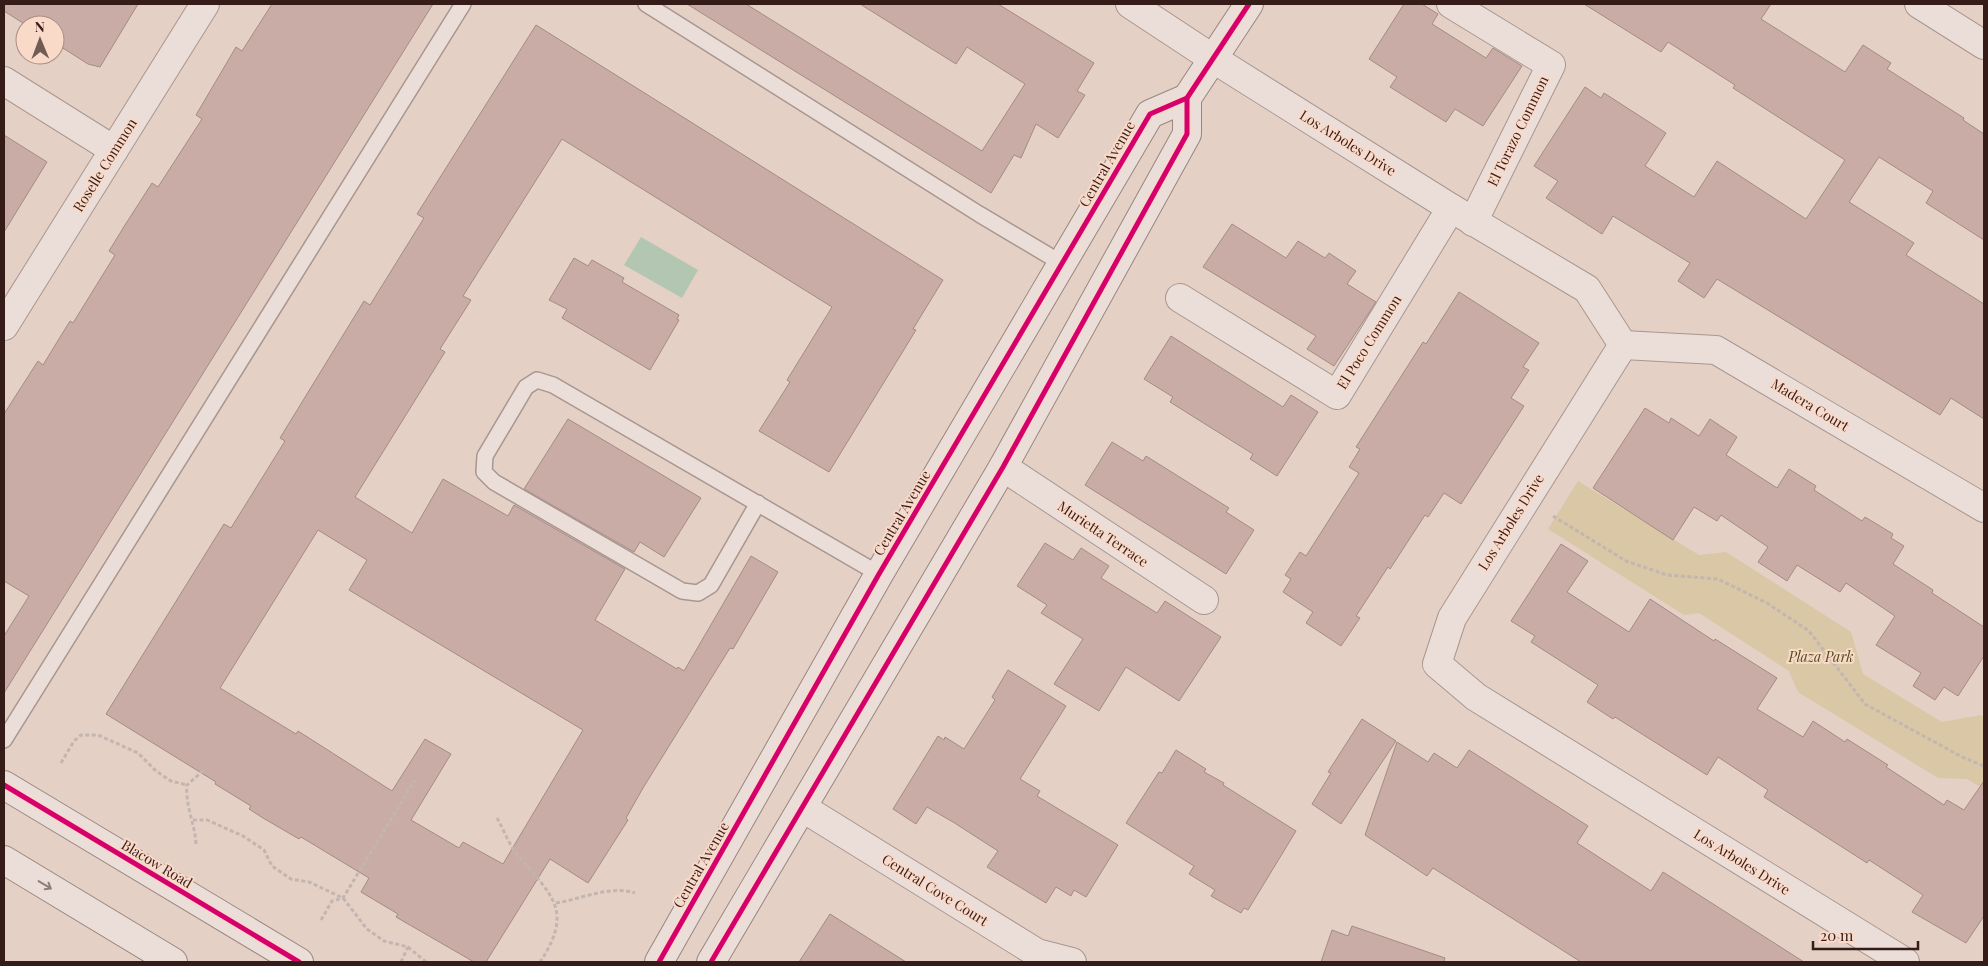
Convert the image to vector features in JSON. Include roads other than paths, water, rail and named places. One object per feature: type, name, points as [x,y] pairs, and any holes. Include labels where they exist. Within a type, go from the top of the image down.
[{"type":"street","name":"Roselle Common","points":[[4,326],[205,4]]},
{"type":"street","name":"Los Arboles Drive","points":[[1130,4],[1212,58],[1462,215],[1587,289],[1623,346],[1525,499],[1452,618],[1437,664],[1476,697],[1905,962]]},
{"type":"street","points":[[711,962],[1003,467],[1187,134],[1187,98],[1249,4]]},
{"type":"street","name":"El Torazo Common","points":[[1451,4],[1551,65],[1462,215]]},
{"type":"street","points":[[1919,4],[1984,44]]},
{"type":"street","points":[[4,81],[114,150]]},
{"type":"street","name":"Central Avenue","points":[[659,962],[879,574],[1150,114],[1187,98]]},
{"type":"street","name":"El Poco Common","points":[[1180,298],[1337,395],[1462,215]]},
{"type":"street","name":"Madera Court","points":[[1623,346],[1716,350],[1984,508]]},
{"type":"street","name":"Murietta Terrace","points":[[1003,467],[1204,600]]},
{"type":"street","name":"Blacow Road","points":[[4,785],[298,962]]},
{"type":"street","name":"Central Cove Court","points":[[803,808],[1037,953],[1072,962]]},
{"type":"street","points":[[4,860],[173,962]]},
{"type":"lane","points":[[4,740],[463,4]]},
{"type":"lane","points":[[646,4],[979,214],[1063,264]]},
{"type":"lane","points":[[758,503],[711,585],[698,593],[682,591],[494,482],[484,472],[486,456],[526,387],[537,380],[553,385],[758,503],[879,574]]},
{"type":"park label","name":"Plaza Park","points":[[1821,657]]}]
